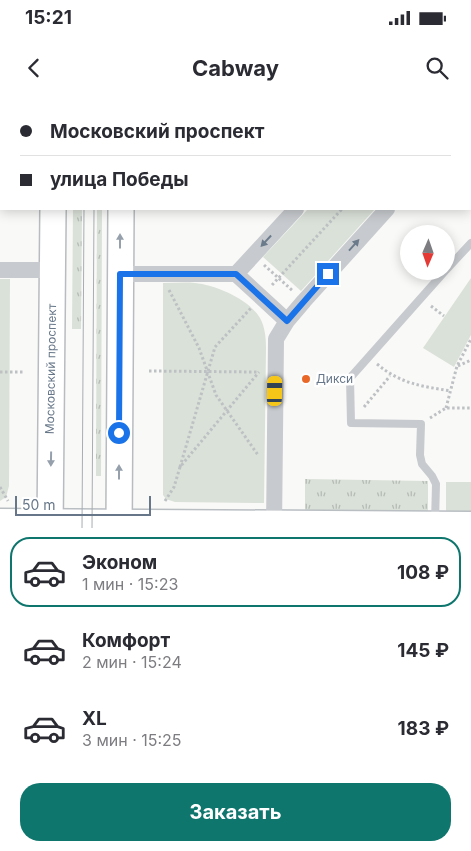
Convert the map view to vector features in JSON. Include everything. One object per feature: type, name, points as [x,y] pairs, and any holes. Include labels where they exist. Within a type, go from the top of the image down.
[{"type":"main road","name":"Московский проспект","points":[[50,524],[53,210]]},
{"type":"main road","points":[[118,525],[121,210]]},
{"type":"street","points":[[236,274],[295,210]]},
{"type":"street","points":[[274,525],[276,338],[287,321],[386,210]]},
{"type":"street","points":[[0,270],[52,270]]},
{"type":"street","points":[[120,274],[236,274],[287,321]]},
{"type":"street","points":[[4,511],[50,524],[425,526],[471,523]]},
{"type":"lane","points":[[455,261],[471,243]]},
{"type":"lane","points":[[425,526],[436,484],[422,464],[420,455],[421,424],[351,423],[350,378],[438,280]]},
{"type":"path","points":[[272,285],[341,210]]},
{"type":"path","points":[[260,262],[297,294]]},
{"type":"path","points":[[168,288],[199,348],[216,395],[259,457]]},
{"type":"path","points":[[164,503],[174,487],[215,347],[251,308]]},
{"type":"path","points":[[446,408],[456,366],[471,341]]},
{"type":"path","points":[[369,358],[390,375],[414,385],[451,391]]},
{"type":"path","points":[[456,366],[471,360]]},
{"type":"path","points":[[149,371],[207,373],[266,372]]},
{"type":"path","points":[[0,372],[23,372]]},
{"type":"path","points":[[180,467],[258,372]]},
{"type":"path","points":[[351,423],[390,375]]},
{"type":"path","points":[[421,424],[446,408],[471,408]]},
{"type":"path","points":[[0,487],[4,511]]},
{"type":"green space","points":[[73,210],[82,210],[81,329],[72,329]]},
{"type":"green space","points":[[97,210],[102,210],[101,476],[96,476]]},
{"type":"green space","points":[[307,210],[374,210],[301,291],[263,257]]},
{"type":"green space","points":[[471,278],[471,335],[454,367],[423,348]]},
{"type":"green space","points":[[0,279],[10,279],[9,486],[6,497],[0,501]]},
{"type":"green space","points":[[163,283],[195,283],[221,290],[248,305],[262,321],[266,348],[264,503],[175,502],[166,499],[163,495]]},
{"type":"green space","points":[[305,479],[428,481],[428,512],[305,510]]},
{"type":"green space","points":[[446,482],[471,482],[471,512],[446,512]]},
{"type":"tram line","points":[[82,528],[84,210]]},
{"type":"tram line","points":[[92,528],[94,210]]},
{"type":"place","name":"Дикси","points":[[306,379]]},
{"type":"route","points":[[119,433],[120,274],[236,274],[287,321],[328,274]]}]
